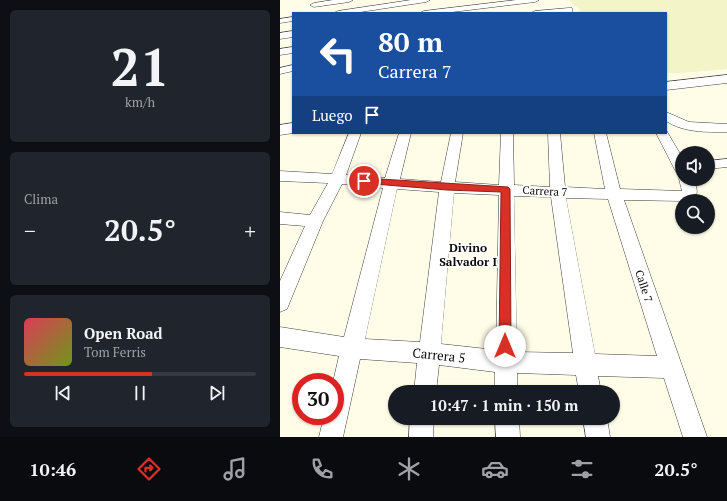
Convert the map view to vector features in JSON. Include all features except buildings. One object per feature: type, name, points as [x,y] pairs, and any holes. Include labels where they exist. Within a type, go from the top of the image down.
[{"type":"street","points":[[315,6],[349,0]]},
{"type":"street","points":[[345,12],[426,0]]},
{"type":"street","points":[[442,0],[448,11]]},
{"type":"street","points":[[436,12],[505,1],[535,0]]},
{"type":"street","points":[[505,1],[509,12]]},
{"type":"street","points":[[546,12],[569,10]]},
{"type":"street","points":[[280,21],[292,19]]},
{"type":"street","points":[[280,36],[292,34]]},
{"type":"street","points":[[280,52],[292,50]]},
{"type":"street","points":[[280,71],[292,68]]},
{"type":"street","points":[[667,86],[727,79]]},
{"type":"street","points":[[667,117],[672,121],[686,126],[727,128]]},
{"type":"street","points":[[280,130],[292,128]]},
{"type":"street","points":[[280,303],[315,221],[338,178],[355,134]]},
{"type":"street","points":[[331,437],[351,348],[405,134]]},
{"type":"street","points":[[426,385],[447,187],[457,134]]},
{"type":"street","points":[[506,385],[507,134]]},
{"type":"street","points":[[554,134],[558,193],[589,385]]},
{"type":"street","name":"Calle 7","points":[[600,134],[614,194],[695,437]]},
{"type":"street","points":[[663,134],[675,157]]},
{"type":"street","points":[[715,164],[727,163]]},
{"type":"street","name":"Carrera 7","points":[[280,176],[338,178],[391,184],[558,193],[685,196],[690,194],[690,186]]},
{"type":"street","points":[[280,218],[315,221]]},
{"type":"street","name":"Carrera 5","points":[[280,337],[351,348],[428,353],[505,362],[672,368]]},
{"type":"street","points":[[421,437],[422,425]]},
{"type":"street","points":[[507,425],[508,437]]},
{"type":"street","points":[[596,425],[598,437]]},
{"type":"green space","points":[[569,0],[727,0],[727,69],[667,73],[667,12],[576,12],[581,11]]},
{"type":"district","name":"Divino Salvador I","points":[[468,255]]},
{"type":"route","points":[[364,181],[391,184],[506,189],[505,346]]}]
